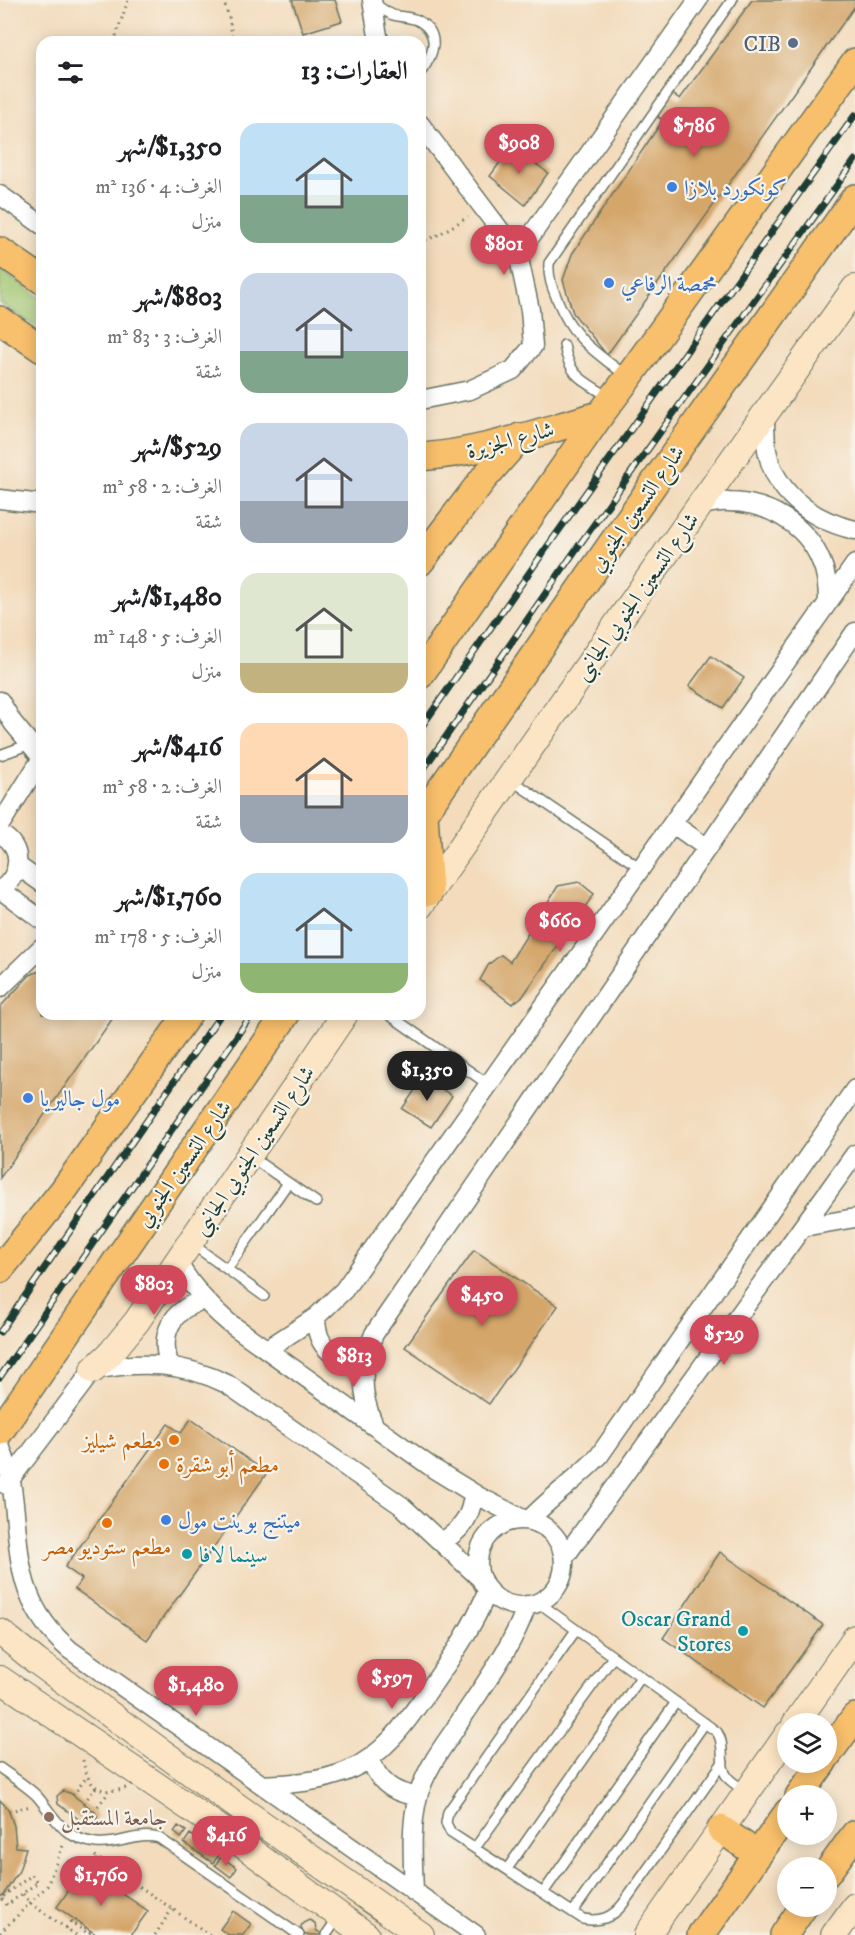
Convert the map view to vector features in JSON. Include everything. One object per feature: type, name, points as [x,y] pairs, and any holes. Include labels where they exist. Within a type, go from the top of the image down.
[{"type":"main road","points":[[426,666],[613,397],[855,62]]},
{"type":"main road","name":"شارع التسعين الجنوبي","points":[[426,810],[672,456],[855,198]]},
{"type":"main road","points":[[0,251],[36,276]]},
{"type":"main road","points":[[0,320],[36,345]]},
{"type":"main road","name":"شارع الجزيرة","points":[[426,456],[482,448],[520,437],[613,397]]},
{"type":"main road","points":[[426,554],[477,487],[520,437]]},
{"type":"main road","points":[[0,1269],[63,1191],[179,1020]]},
{"type":"main road","name":"شارع التسعين الجنوبي","points":[[0,1431],[282,1020]]},
{"type":"main road","points":[[837,1742],[855,1717]]},
{"type":"main road","points":[[701,1935],[777,1828]]},
{"type":"main road","points":[[721,1829],[758,1855]]},
{"type":"main road","points":[[840,1867],[855,1834]]},
{"type":"main road","points":[[784,1935],[796,1917]]},
{"type":"street","points":[[518,254],[698,0]]},
{"type":"street","points":[[372,1],[378,36]]},
{"type":"street","points":[[426,132],[518,254],[530,310],[533,346],[513,370],[470,390],[426,399]]},
{"type":"street","points":[[0,195],[36,221]]},
{"type":"street","name":"شارع التسعين الجنوبي الجانبى","points":[[426,898],[700,505],[855,288]]},
{"type":"street","points":[[765,415],[766,443],[771,466],[782,487],[817,517],[855,530]]},
{"type":"street","points":[[0,499],[36,503]]},
{"type":"street","points":[[700,505],[726,501],[745,503],[772,512],[799,528],[812,544],[822,562],[827,581],[828,602]]},
{"type":"street","points":[[267,1349],[316,1317],[344,1290],[855,564]]},
{"type":"street","points":[[374,1425],[368,1412],[363,1386],[365,1359],[378,1327],[855,632]]},
{"type":"street","points":[[0,701],[36,751]]},
{"type":"street","points":[[0,825],[36,768]]},
{"type":"street","points":[[673,824],[707,848]]},
{"type":"street","points":[[0,834],[15,849],[18,866],[15,876],[0,890],[36,916]]},
{"type":"street","points":[[18,866],[36,879]]},
{"type":"street","points":[[0,988],[36,953]]},
{"type":"street","name":"شارع التسعين الجنوبي الجانبى","points":[[93,1370],[110,1354],[137,1321],[341,1020]]},
{"type":"street","points":[[262,1785],[322,1779],[347,1771],[370,1758],[400,1730],[452,1658],[475,1620],[485,1585],[478,1558],[486,1538],[503,1524],[527,1520],[599,1456],[855,1089]]},
{"type":"street","points":[[564,1558],[855,1154]]},
{"type":"street","points":[[803,1227],[855,1218]]},
{"type":"street","points":[[0,1494],[93,1370],[117,1366],[180,1366],[227,1383],[402,1506],[442,1541],[505,1603],[532,1604],[547,1597],[561,1579],[564,1558],[556,1537],[539,1523],[527,1520],[472,1493],[434,1469],[228,1322],[204,1300],[185,1275],[183,1252]]},
{"type":"street","points":[[170,1366],[165,1348],[168,1329],[173,1320],[186,1307],[204,1300]]},
{"type":"street","points":[[316,1317],[318,1336],[329,1351],[345,1359],[365,1359]]},
{"type":"street","points":[[0,1445],[11,1478],[23,1579],[30,1600],[55,1637],[70,1650],[476,1935]]},
{"type":"street","points":[[442,1541],[450,1537],[462,1525],[470,1510],[472,1493]]},
{"type":"street","points":[[414,1892],[412,1831],[418,1796],[429,1768],[532,1604]]},
{"type":"street","points":[[0,1632],[36,1661],[222,1795],[421,1935]]},
{"type":"street","points":[[803,1713],[855,1638]]},
{"type":"street","points":[[0,1679],[225,1832],[333,1926],[366,1935]]},
{"type":"street","points":[[647,1935],[777,1750]]},
{"type":"street","points":[[370,1758],[374,1769],[387,1786],[397,1792],[418,1796]]},
{"type":"street","points":[[834,1935],[855,1906]]},
{"type":"lane","points":[[613,397],[588,345],[573,330],[564,316],[550,282],[549,263],[732,0]]},
{"type":"lane","points":[[372,1],[393,15],[415,19],[431,33],[434,44],[432,55],[426,64]]},
{"type":"lane","points":[[564,345],[567,363],[575,374],[613,397]]},
{"type":"lane","points":[[0,755],[30,744]]},
{"type":"lane","points":[[509,778],[642,868]]},
{"type":"lane","points":[[397,1020],[489,1085]]},
{"type":"lane","points":[[249,1155],[316,1202]]},
{"type":"lane","points":[[227,1269],[288,1183]]},
{"type":"lane","points":[[183,1252],[227,1269],[264,1296]]},
{"type":"lane","points":[[532,1604],[576,1630],[717,1732],[723,1744],[723,1762],[728,1778],[747,1792]]},
{"type":"lane","points":[[576,1630],[448,1812],[446,1817],[448,1828],[583,1918],[594,1921],[605,1919],[615,1913],[723,1762]]},
{"type":"lane","points":[[475,1848],[613,1657]]},
{"type":"lane","points":[[507,1869],[641,1677]]},
{"type":"lane","points":[[543,1893],[676,1702]]},
{"type":"lane","points":[[573,1912],[705,1723]]},
{"type":"lane","points":[[0,1768],[31,1791],[54,1820],[71,1835],[99,1843],[147,1836],[159,1838],[299,1935]]},
{"type":"path","points":[[116,36],[128,0]]},
{"type":"path","points":[[223,0],[232,36]]},
{"type":"path","points":[[426,240],[483,209]]},
{"type":"path","points":[[73,1795],[87,1777]]},
{"type":"path","points":[[84,1803],[96,1787]]},
{"type":"path","points":[[94,1811],[109,1792]]},
{"type":"path","points":[[9,1811],[29,1806]]},
{"type":"path","points":[[0,1933],[47,1886],[71,1835],[86,1850],[210,1935]]},
{"type":"path","points":[[98,1858],[92,1868],[106,1883]]},
{"type":"path","points":[[32,1875],[38,1882],[22,1893],[7,1905],[1,1898],[32,1875]]},
{"type":"path","points":[[12,1881],[17,1886]]},
{"type":"path","points":[[22,1893],[31,1904],[76,1935]]},
{"type":"path","points":[[155,1935],[172,1909]]},
{"type":"path","points":[[66,1928],[73,1919],[91,1931]]},
{"type":"green space","points":[[0,269],[36,295],[36,327],[0,303]]},
{"type":"building","points":[[292,0],[335,0],[342,21],[303,33]]},
{"type":"building","name":"كونكورد بلازا","points":[[752,0],[855,0],[855,6],[607,355],[573,313],[563,280],[572,254],[663,120],[655,115],[671,93],[680,99]]},
{"type":"building","points":[[512,146],[548,173],[525,205],[490,176]]},
{"type":"building","points":[[711,656],[744,678],[723,708],[689,686]]},
{"type":"building","points":[[579,882],[594,894],[523,996],[512,1004],[480,980],[489,964],[501,955],[510,962],[558,886]]},
{"type":"building","name":"مول جاليريا","points":[[36,972],[36,1020],[112,1020],[0,1178],[0,1007],[30,975]]},
{"type":"building","points":[[424,1077],[452,1096],[431,1127],[402,1109]]},
{"type":"building","points":[[474,1250],[558,1306],[489,1404],[405,1347]]},
{"type":"building","name":"ميتنج بوينت مول","points":[[191,1419],[267,1473],[147,1640],[75,1589],[82,1579],[65,1567],[168,1424],[181,1433]]},
{"type":"building","name":"Oscar Grand Stores","points":[[720,1552],[823,1625],[763,1708],[663,1638]]},
{"type":"building","points":[[63,1791],[70,1793],[94,1811],[97,1816],[96,1822],[87,1825],[58,1804],[57,1796]]},
{"type":"building","points":[[0,1800],[8,1809],[14,1826],[16,1847],[26,1848],[19,1871],[0,1897]]},
{"type":"building","points":[[178,1826],[186,1831],[181,1838],[174,1832]]},
{"type":"building","points":[[190,1834],[219,1855],[213,1863],[184,1843]]},
{"type":"building","points":[[221,1857],[237,1868],[231,1877],[215,1865]]},
{"type":"building","points":[[84,1868],[148,1911],[131,1935],[97,1935],[57,1907]]},
{"type":"building","points":[[233,1911],[251,1924],[243,1935],[229,1935],[220,1929]]},
{"type":"building","points":[[309,1920],[315,1923],[316,1930],[323,1935],[303,1933],[301,1926]]},
{"type":"railway","points":[[426,720],[855,115]]},
{"type":"railway","points":[[426,765],[575,551],[855,160]]},
{"type":"railway","points":[[0,1332],[217,1020]]},
{"type":"railway","points":[[0,1377],[248,1020]]},
{"type":"place","name":"CIB","points":[[793,43]]},
{"type":"place","name":"كونكورد بلازا","points":[[672,187]]},
{"type":"place","name":"محمصة الرفاعي","points":[[609,283]]},
{"type":"place","name":"مول جاليريا","points":[[28,1098]]},
{"type":"place","name":"مطعم شيليز","points":[[174,1440]]},
{"type":"place","name":"مطعم أبو شقرة","points":[[164,1464]]},
{"type":"place","name":"ميتنج بوينت مول","points":[[166,1520]]},
{"type":"place","name":"مطعم ستوديو مصر","points":[[107,1523]]},
{"type":"place","name":"سينما لافا","points":[[187,1554]]},
{"type":"place","name":"Oscar Grand Stores","points":[[743,1631]]},
{"type":"place","name":"جامعة المستقبل","points":[[49,1817]]}]
